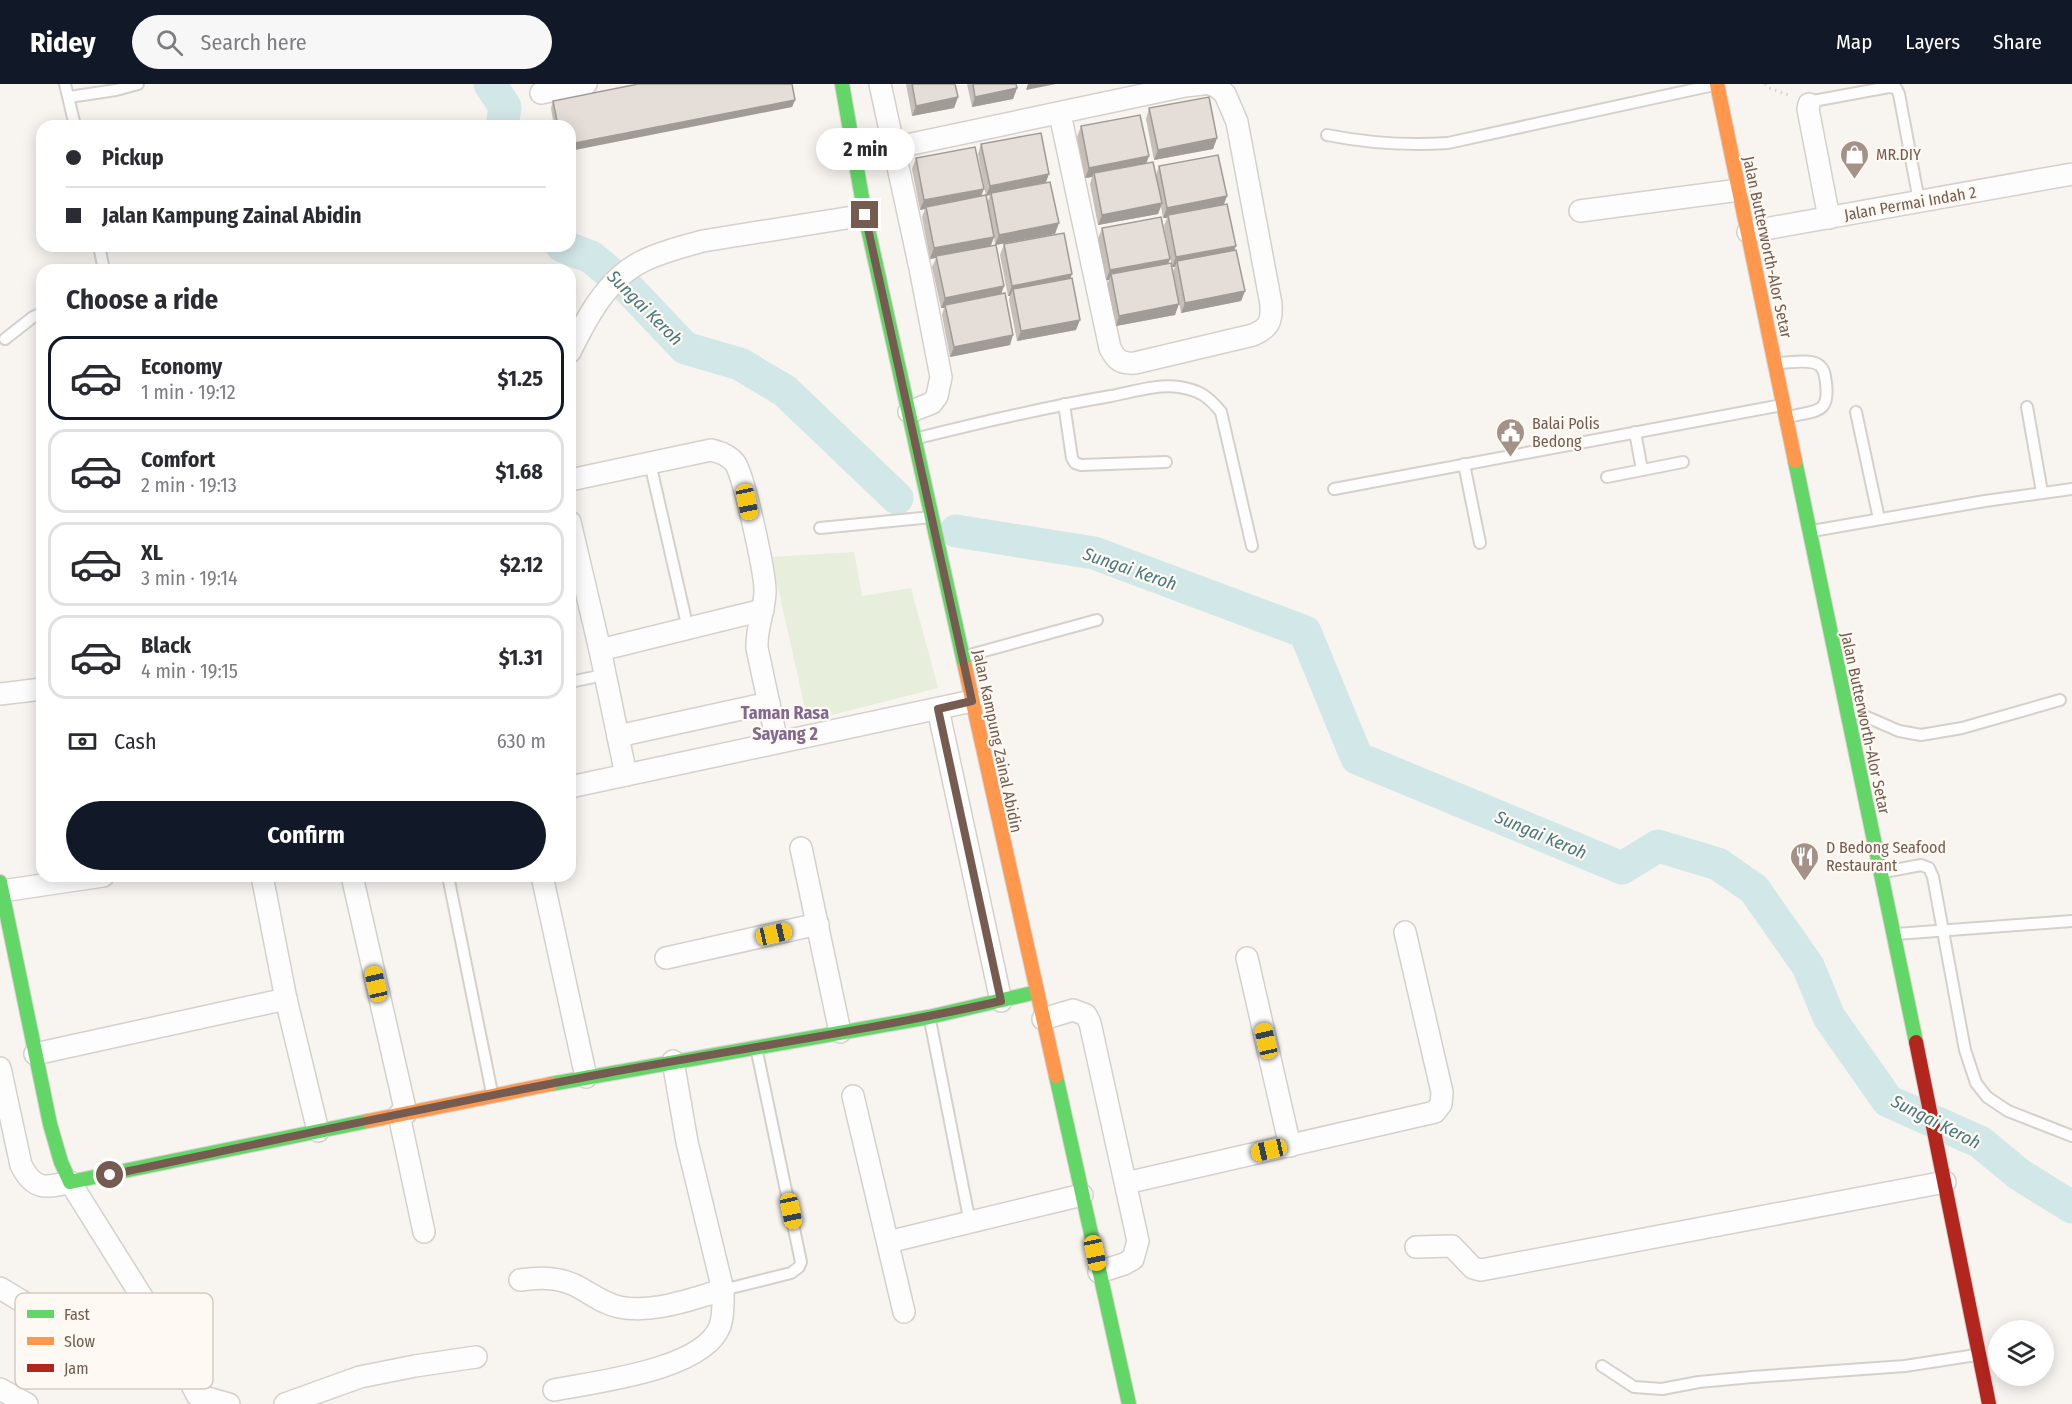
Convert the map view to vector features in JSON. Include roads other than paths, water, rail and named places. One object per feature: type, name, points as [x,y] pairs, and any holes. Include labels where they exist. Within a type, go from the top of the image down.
[{"type":"street","points":[[541,93],[586,84]]},
{"type":"street","name":"Jalan Kampung Zainal Abidin","points":[[842,84],[865,215],[1129,1404]]},
{"type":"street","points":[[880,84],[941,377],[938,396],[932,403],[909,412]]},
{"type":"street","points":[[855,156],[1203,84]]},
{"type":"street","points":[[1060,114],[1110,348],[1115,358],[1124,364],[1135,363],[1253,335],[1263,331],[1272,315],[1237,122],[1225,94],[1216,86],[1209,84]]},
{"type":"street","name":"Jalan Butterworth-Alor Setar","points":[[1717,84],[1989,1404]]},
{"type":"street","points":[[1809,104],[1808,109],[1829,218]]},
{"type":"street","name":"Jalan Permai Indah 2","points":[[1748,232],[2072,174]]},
{"type":"street","points":[[1580,211],[1739,190]]},
{"type":"street","points":[[576,341],[609,287],[641,261],[676,248],[703,242],[865,215]]},
{"type":"street","points":[[576,479],[711,450],[723,453],[733,460],[743,481],[765,581],[757,648],[777,742]]},
{"type":"street","points":[[577,587],[600,650],[626,775]]},
{"type":"street","points":[[600,650],[763,610]]},
{"type":"street","points":[[0,693],[36,690]]},
{"type":"street","points":[[576,786],[972,701]]},
{"type":"street","points":[[618,736],[769,703]]},
{"type":"street","points":[[938,709],[1001,1001]]},
{"type":"street","points":[[801,848],[840,1032]]},
{"type":"street","points":[[52,882],[1,888],[35,1054],[50,1124],[61,1162],[70,1182],[139,1293]]},
{"type":"street","points":[[263,882],[286,999],[318,1131]]},
{"type":"street","points":[[353,882],[402,1114],[424,1233]]},
{"type":"street","points":[[543,882],[586,1077]]},
{"type":"street","points":[[666,958],[818,924]]},
{"type":"street","points":[[1126,1183],[1436,1112],[1441,1104],[1442,1092],[1405,932]]},
{"type":"street","points":[[1247,958],[1290,1146]]},
{"type":"street","points":[[0,1068],[21,1165],[33,1182],[43,1187],[586,1077],[929,1017],[1037,992]]},
{"type":"street","points":[[35,1054],[286,999]]},
{"type":"street","points":[[1043,1019],[1073,1010],[1086,1015],[1090,1023],[1126,1183],[1138,1241],[1137,1252],[1133,1259],[1124,1264],[1099,1272]]},
{"type":"street","points":[[554,1390],[644,1373],[672,1364],[695,1353],[711,1340],[720,1328],[724,1310],[723,1290],[687,1142],[673,1061]]},
{"type":"street","points":[[853,1096],[903,1312]]},
{"type":"street","points":[[1416,1247],[1452,1246],[1473,1268],[1481,1270],[1944,1182]]},
{"type":"street","points":[[888,1242],[1082,1195]]},
{"type":"street","points":[[520,1280],[543,1278],[567,1282],[608,1304],[631,1309],[656,1307],[723,1290]]},
{"type":"street","points":[[0,1288],[15,1297]]},
{"type":"street","points":[[285,1404],[360,1377],[476,1357]]},
{"type":"street","points":[[0,1389],[27,1404]]},
{"type":"street","points":[[196,1400],[228,1404]]},
{"type":"lane","points":[[65,84],[74,120]]},
{"type":"lane","points":[[69,97],[116,90],[138,84]]},
{"type":"lane","points":[[1327,135],[1365,142],[1413,146],[1448,143],[1717,84]]},
{"type":"lane","points":[[1809,104],[1813,101],[1889,87],[1896,88],[1919,201]]},
{"type":"lane","points":[[5,339],[36,316]]},
{"type":"lane","points":[[1334,489],[1635,432],[1785,411],[1821,409],[1827,404],[1825,373],[1820,365],[1812,362],[1775,363]]},
{"type":"lane","points":[[915,439],[1064,404],[1167,387],[1192,390],[1209,397],[1221,412],[1252,546]]},
{"type":"lane","points":[[1064,404],[1072,458],[1075,463],[1081,465],[1166,462]]},
{"type":"lane","points":[[2027,407],[2043,492]]},
{"type":"lane","points":[[1856,412],[1879,519]]},
{"type":"lane","points":[[1635,432],[1642,470]]},
{"type":"lane","points":[[1607,477],[1683,462]]},
{"type":"lane","points":[[650,463],[688,629]]},
{"type":"lane","points":[[1464,464],[1480,543]]},
{"type":"lane","points":[[1810,531],[2072,489]]},
{"type":"lane","points":[[820,528],[932,517]]},
{"type":"lane","points":[[963,657],[1097,620]]},
{"type":"lane","points":[[576,681],[604,675]]},
{"type":"lane","points":[[1846,708],[1899,731],[1921,735],[1962,728],[2060,700]]},
{"type":"lane","points":[[1881,873],[1921,865],[1929,868],[1933,877],[1965,1050],[1976,1083],[1987,1097],[2008,1111],[2072,1136]]},
{"type":"lane","points":[[449,882],[493,1096]]},
{"type":"lane","points":[[1893,934],[2072,921]]},
{"type":"lane","points":[[929,1017],[970,1223]]},
{"type":"lane","points":[[723,1290],[790,1273],[799,1267],[801,1262],[756,1049]]},
{"type":"lane","points":[[1602,1366],[1634,1387],[1662,1389],[1699,1382],[1905,1366],[1979,1355]]},
{"type":"waterway","name":"Sungai Keroh","points":[[490,84],[505,107],[503,120]]},
{"type":"waterway","name":"Sungai Keroh","points":[[576,251],[591,257],[627,287],[685,348],[740,364],[785,391],[897,498]]},
{"type":"waterway","name":"Sungai Keroh","points":[[956,531],[1094,553],[1305,632],[1357,758],[1622,868],[1658,846],[1718,864],[1754,889],[1808,966],[1829,1017],[1888,1101],[1980,1142],[2020,1175],[2072,1207]]},
{"type":"place","name":"MR.DIY","points":[[1855,180]]},
{"type":"place","name":"Balai Polis Bedong","points":[[1511,458]]},
{"type":"place","name":"D Bedong Seafood Restaurant","points":[[1805,882]]},
{"type":"district","name":"Taman Rasa Sayang 2","points":[[785,723]]}]
